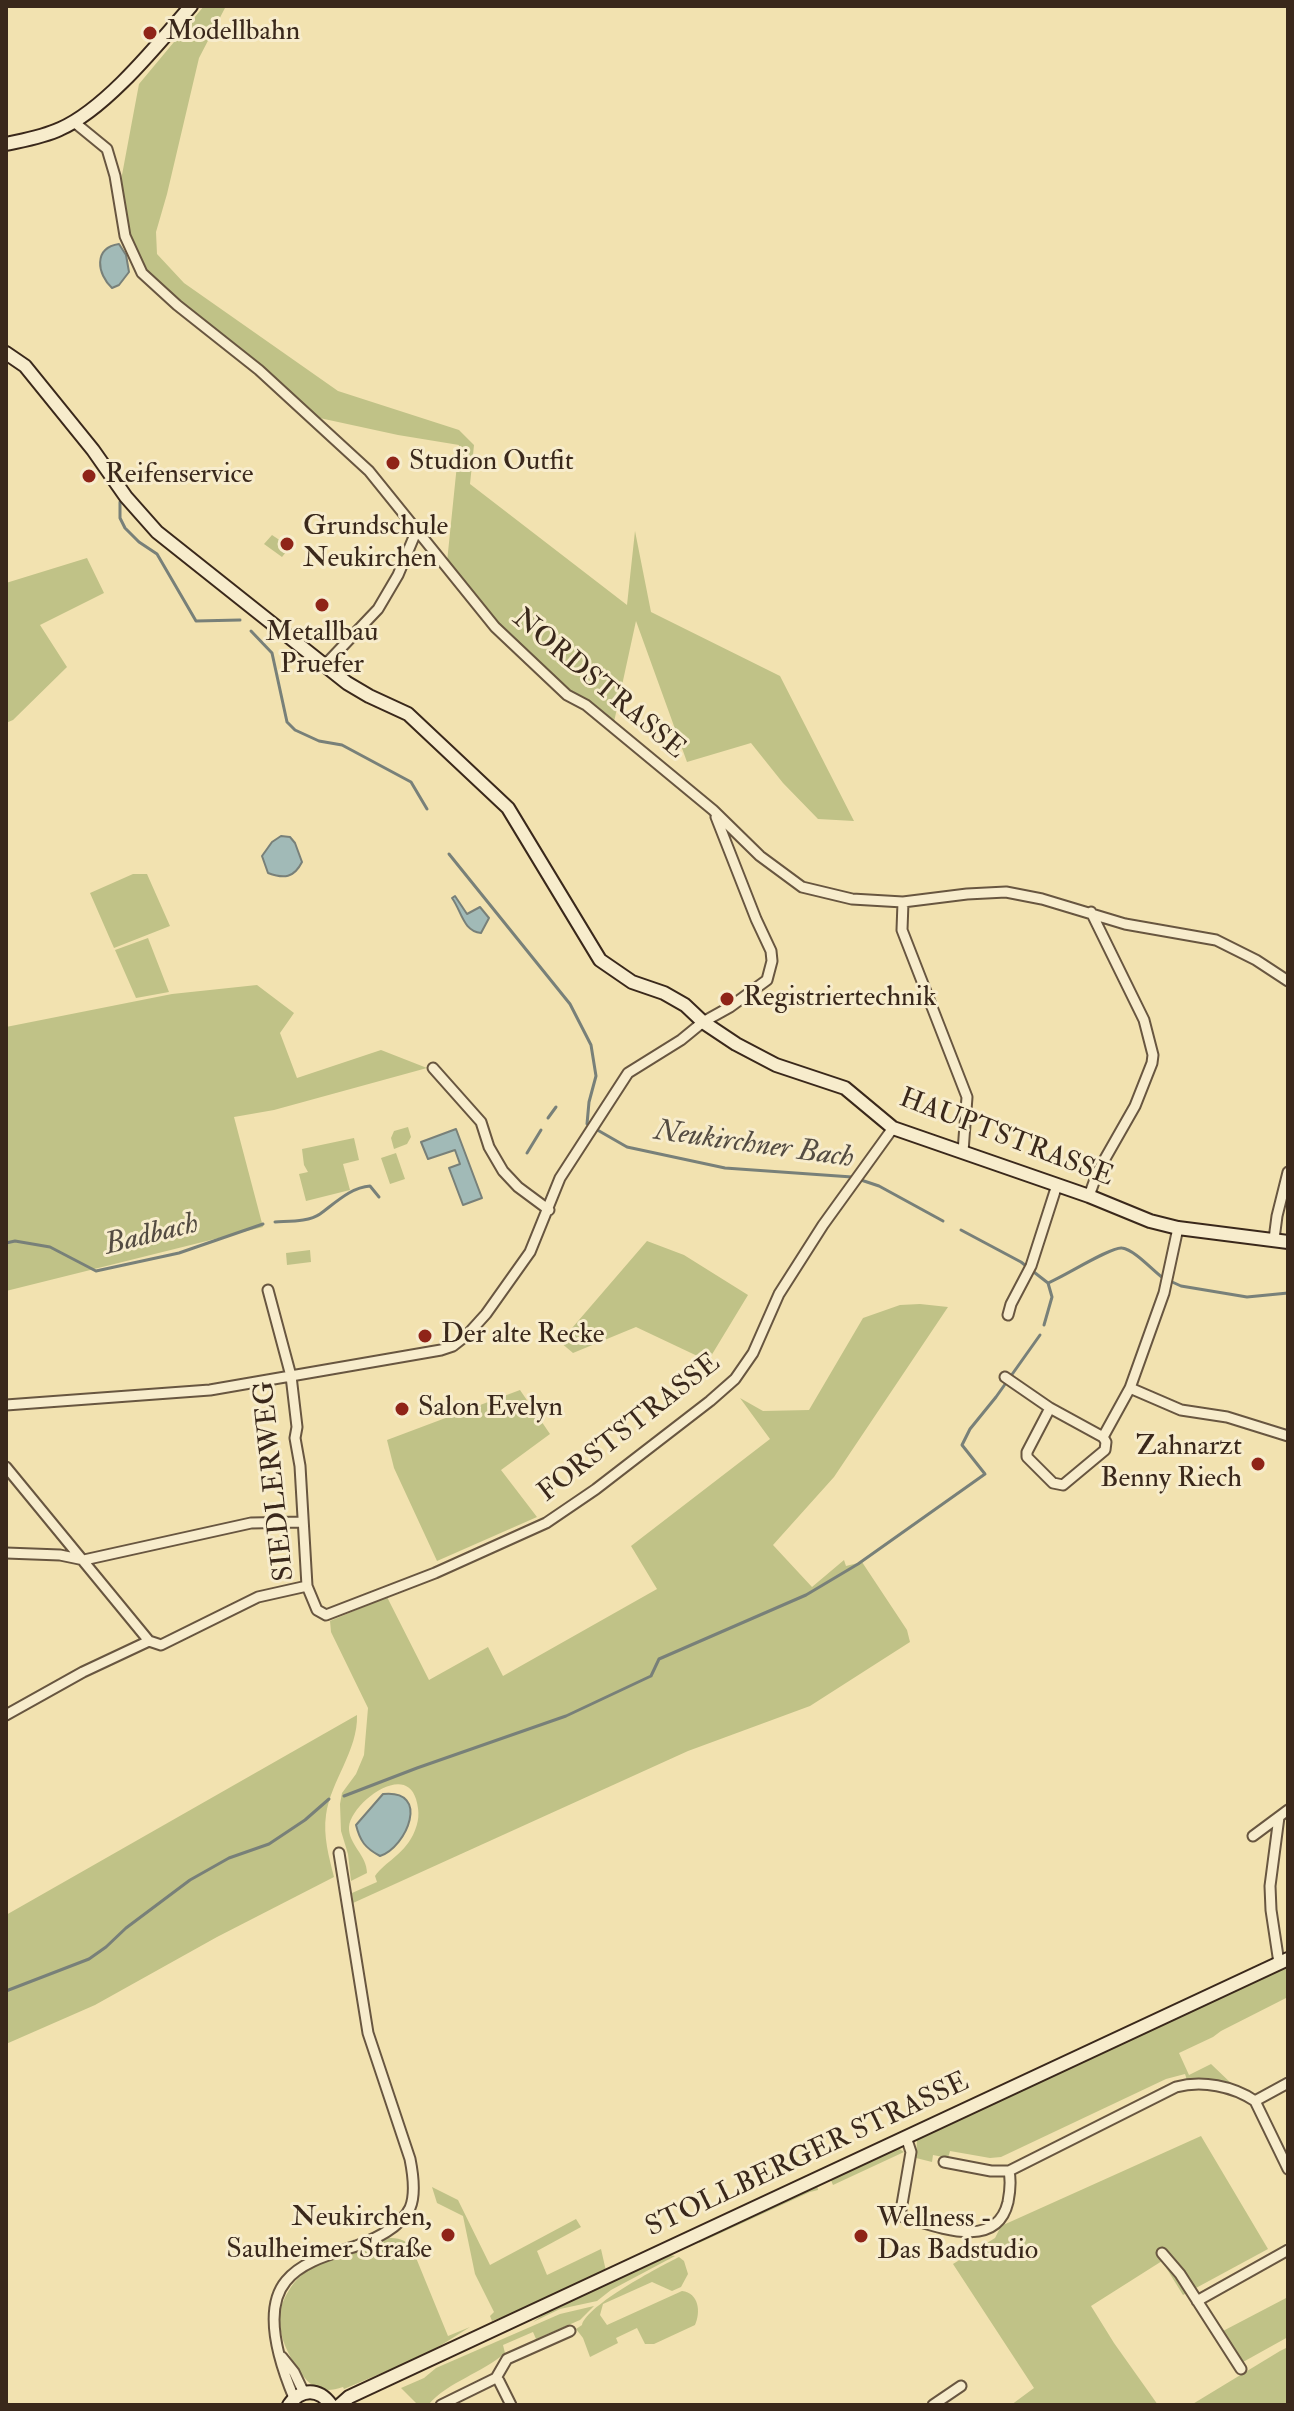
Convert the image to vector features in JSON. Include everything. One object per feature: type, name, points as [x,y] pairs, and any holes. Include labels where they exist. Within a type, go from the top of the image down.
[{"type":"street","points":[[6,144],[59,130],[74,122],[141,63],[191,6]]},
{"type":"street","name":"NORDSTRASSE","points":[[74,122],[107,149],[125,236],[142,273],[259,370],[369,471],[495,627],[567,695],[586,705],[713,810],[760,856],[802,887],[852,899],[903,902],[1006,892],[1091,912],[1125,924],[1216,940],[1256,960],[1288,981]]},
{"type":"street","name":"HAUPTSTRASSE","points":[[6,353],[25,366],[93,450],[126,497],[157,532],[197,561],[324,666],[369,696],[408,714],[508,808],[600,960],[632,982],[664,993],[685,1005],[703,1022],[736,1044],[776,1065],[845,1088],[893,1128],[1089,1196],[1150,1221],[1178,1228],[1288,1242]]},
{"type":"street","points":[[324,666],[378,609],[398,575],[416,532]]},
{"type":"street","points":[[6,1405],[210,1390],[441,1350],[453,1346],[467,1335],[486,1314],[530,1252],[560,1178],[628,1073],[767,980],[771,951],[713,810]]},
{"type":"street","points":[[903,902],[902,930],[967,1097],[963,1152]]},
{"type":"street","points":[[1089,1196],[1098,1171],[1135,1106],[1153,1055],[1144,1020],[1091,912]]},
{"type":"street","points":[[433,1068],[481,1122],[489,1147],[503,1171],[518,1187],[549,1210]]},
{"type":"street","name":"FORSTSTRASSE","points":[[326,1615],[435,1573],[546,1523],[596,1489],[710,1401],[735,1379],[753,1353],[779,1294],[823,1225],[893,1128]]},
{"type":"street","points":[[1274,1239],[1288,1172]]},
{"type":"street","points":[[1008,1315],[1029,1269],[1057,1185]]},
{"type":"street","points":[[1103,1437],[1130,1388],[1168,1281],[1178,1228]]},
{"type":"street","name":"SIEDLERWEG","points":[[268,1290],[291,1376],[307,1586],[317,1610],[326,1615]]},
{"type":"street","points":[[1009,1380],[1050,1408],[1103,1437],[1106,1442],[1105,1450],[1063,1485],[1057,1485],[1027,1457],[1050,1408]]},
{"type":"street","points":[[1130,1388],[1181,1410],[1227,1417],[1288,1436]]},
{"type":"street","points":[[6,1467],[149,1641],[161,1645],[258,1597],[307,1586]]},
{"type":"street","points":[[6,1553],[60,1555],[84,1560],[251,1523],[303,1522]]},
{"type":"street","points":[[6,1715],[83,1672],[149,1641]]},
{"type":"street","points":[[1253,1836],[1284,1814]]},
{"type":"street","points":[[1284,1814],[1270,1886],[1271,1910],[1284,1961]]},
{"type":"street","points":[[296,2399],[285,2377],[274,2332],[274,2309],[280,2289],[286,2280],[307,2264],[384,2234],[411,2206],[414,2180],[410,2159],[368,2033],[339,1853]]},
{"type":"street","name":"STOLLBERGER STRASSE","points":[[296,2399],[312,2392],[328,2402],[344,2401],[1284,1961]]},
{"type":"street","points":[[1255,2101],[1288,2083]]},
{"type":"street","points":[[944,2162],[991,2171],[1009,2171],[1176,2087],[1189,2084],[1240,2091],[1255,2101],[1288,2169]]},
{"type":"street","points":[[906,2137],[911,2152],[900,2216],[970,2234],[994,2226],[1005,2213],[1009,2171]]},
{"type":"street","points":[[1197,2301],[1288,2250]]},
{"type":"street","points":[[1162,2253],[1180,2274],[1241,2369]]},
{"type":"street","points":[[441,2405],[496,2378],[507,2359],[570,2331]]},
{"type":"street","points":[[496,2378],[511,2405]]},
{"type":"street","points":[[933,2405],[961,2386]]},
{"type":"green space","points":[[204,6],[226,6],[199,58],[156,232],[157,254],[184,283],[338,391],[459,430],[474,445],[470,484],[627,605],[635,531],[651,612],[780,676],[854,821],[818,819],[783,783],[751,743],[687,762],[636,621],[614,722],[552,676],[500,626],[447,562],[459,445],[315,417],[179,305],[146,271],[128,236],[119,191],[139,84]]},
{"type":"green space","points":[[272,535],[290,547],[282,557],[264,544]]},
{"type":"green space","points":[[87,558],[104,593],[40,625],[67,667],[13,720],[6,723],[6,583]]},
{"type":"green space","points":[[133,874],[147,874],[170,926],[114,948],[90,893]]},
{"type":"green space","points":[[148,938],[169,992],[136,998],[115,950]]},
{"type":"green space","points":[[257,985],[294,1013],[280,1033],[297,1078],[381,1050],[427,1068],[274,1110],[234,1117],[263,1227],[6,1291],[6,1027],[172,994]]},
{"type":"green space","points":[[408,1127],[411,1137],[407,1144],[394,1149],[391,1138],[394,1131]]},
{"type":"green space","points":[[354,1138],[359,1160],[343,1164],[350,1190],[306,1201],[299,1174],[308,1172],[302,1149]]},
{"type":"green space","points":[[396,1153],[405,1179],[390,1184],[381,1158]]},
{"type":"green space","points":[[647,1241],[684,1255],[748,1295],[708,1361],[636,1327],[573,1353],[560,1342]]},
{"type":"green space","points":[[310,1250],[311,1262],[287,1265],[286,1253]]},
{"type":"green space","points":[[900,1305],[948,1307],[834,1477],[773,1545],[812,1587],[844,1560],[846,1566],[862,1562],[907,1630],[910,1642],[810,1706],[688,1751],[353,1903],[352,1893],[377,1882],[375,1876],[409,1842],[417,1826],[418,1809],[410,1789],[401,1784],[379,1790],[359,1807],[352,1817],[349,1833],[367,1873],[351,1881],[341,1831],[340,1804],[342,1793],[356,1774],[364,1755],[368,1708],[331,1632],[330,1621],[387,1597],[429,1680],[488,1647],[503,1676],[657,1589],[631,1546],[770,1439],[740,1398],[763,1411],[809,1410],[863,1318]]},
{"type":"green space","points":[[520,1390],[550,1434],[501,1470],[537,1517],[437,1561],[394,1468],[387,1440]]},
{"type":"green space","points":[[357,1715],[353,1741],[326,1815],[326,1839],[334,1877],[95,2005],[6,2044],[6,1915]]},
{"type":"green space","points":[[1288,1965],[1288,1997],[1179,2053],[1189,2075],[1211,2064],[1234,2086],[1187,2080],[1185,2074],[1166,2079],[1001,2157],[950,2151],[948,2158],[933,2155],[932,2162],[916,2158],[917,2140]]},
{"type":"green space","points":[[1201,2136],[1268,2249],[1183,2295],[1162,2261],[1091,2306],[1158,2405],[1011,2405],[1034,2388],[953,2264],[995,2238],[1001,2226]]},
{"type":"green space","points":[[898,2148],[904,2152],[833,2185],[830,2178]]},
{"type":"green space","points":[[817,2185],[818,2190],[699,2243],[701,2239]]},
{"type":"green space","points":[[432,2187],[458,2200],[490,2265],[576,2219],[581,2227],[537,2251],[547,2275],[601,2249],[606,2271],[492,2321],[490,2316],[494,2312],[475,2274],[463,2216],[437,2203]]},
{"type":"green space","points":[[387,2238],[401,2240],[412,2248],[448,2336],[470,2327],[427,2354],[344,2389],[319,2389],[308,2382],[299,2370],[283,2341],[280,2316],[284,2299],[294,2283],[314,2267],[364,2250]]},
{"type":"green space","points":[[670,2255],[675,2256],[611,2290],[597,2301],[560,2309],[533,2322],[554,2307]]},
{"type":"green space","points":[[679,2257],[684,2261],[688,2274],[681,2287],[672,2291],[652,2282],[603,2304],[600,2315],[607,2325],[682,2291],[692,2295],[697,2304],[695,2325],[654,2344],[645,2344],[637,2328],[616,2338],[618,2343],[590,2357],[576,2329],[596,2307]]},
{"type":"green space","points":[[1288,2297],[1288,2337],[1243,2362],[1223,2331]]},
{"type":"green space","points":[[594,2306],[580,2320],[536,2339],[533,2332],[503,2345],[505,2353],[428,2405],[418,2405],[401,2388],[424,2378],[436,2368],[560,2314]]},
{"type":"green space","points":[[1288,2347],[1288,2405],[1191,2405],[1280,2351]]},
{"type":"water","points":[[119,244],[126,255],[129,272],[119,285],[112,288],[103,276],[100,262],[105,251]]},
{"type":"water","points":[[281,836],[290,837],[295,843],[302,862],[296,871],[284,876],[268,873],[262,856]]},
{"type":"water","points":[[455,896],[467,914],[480,907],[489,918],[481,933],[467,925],[452,898]]},
{"type":"water","points":[[456,1129],[482,1198],[463,1205],[449,1168],[460,1164],[455,1150],[428,1159],[421,1142]]},
{"type":"water","points":[[383,1794],[398,1795],[407,1800],[410,1820],[399,1842],[380,1856],[364,1844],[356,1825]]},
{"type":"waterway","name":"Neukirchner Bach","points":[[120,502],[120,518],[125,528],[157,554],[196,621],[240,620]]},
{"type":"waterway","name":"Neukirchner Bach","points":[[251,631],[272,653],[287,722],[295,730],[319,741],[342,745],[411,782],[427,809]]},
{"type":"waterway","name":"Neukirchner Bach","points":[[449,854],[570,1004],[591,1045],[596,1076],[587,1124],[627,1147],[725,1168],[852,1177],[879,1186],[943,1221]]},
{"type":"waterway","points":[[548,1118],[556,1107]]},
{"type":"waterway","points":[[527,1153],[541,1130]]},
{"type":"waterway","points":[[275,1222],[315,1217],[363,1187],[370,1186],[379,1197]]},
{"type":"waterway","name":"Badbach","points":[[6,1243],[15,1241],[50,1247],[96,1271],[179,1253],[263,1224]]},
{"type":"waterway","name":"Neukirchner Bach","points":[[961,1230],[1021,1262],[1048,1283],[1122,1248],[1138,1256],[1163,1278]]},
{"type":"waterway","name":"Neukirchner Bach","points":[[1170,1281],[1181,1286],[1247,1297],[1288,1293]]},
{"type":"waterway","points":[[1044,1325],[1052,1297],[1048,1283]]},
{"type":"waterway","points":[[344,1796],[566,1716],[651,1676],[659,1659],[806,1595],[858,1564],[985,1474],[962,1445],[970,1429],[1040,1335]]},
{"type":"waterway","points":[[6,1991],[89,1959],[190,1880],[229,1858],[269,1844],[329,1799]]},
{"type":"place","name":"Modellbahn","points":[[150,33]]},
{"type":"place","name":"Studion Outfit","points":[[393,463]]},
{"type":"place","name":"Reifenservice","points":[[89,476]]},
{"type":"place","name":"Grundschule Neukirchen","points":[[287,544]]},
{"type":"place","name":"Metallbau Pruefer","points":[[322,605]]},
{"type":"place","name":"Registriertechnik","points":[[727,999]]},
{"type":"place","name":"Der alte Recke","points":[[425,1336]]},
{"type":"place","name":"Salon Evelyn","points":[[402,1409]]},
{"type":"place","name":"Zahnarzt Benny Riech","points":[[1258,1464]]},
{"type":"place","name":"Neukirchen, Saulheimer Straße","points":[[448,2235]]},
{"type":"place","name":"Wellness - Das Badstudio","points":[[861,2236]]}]
